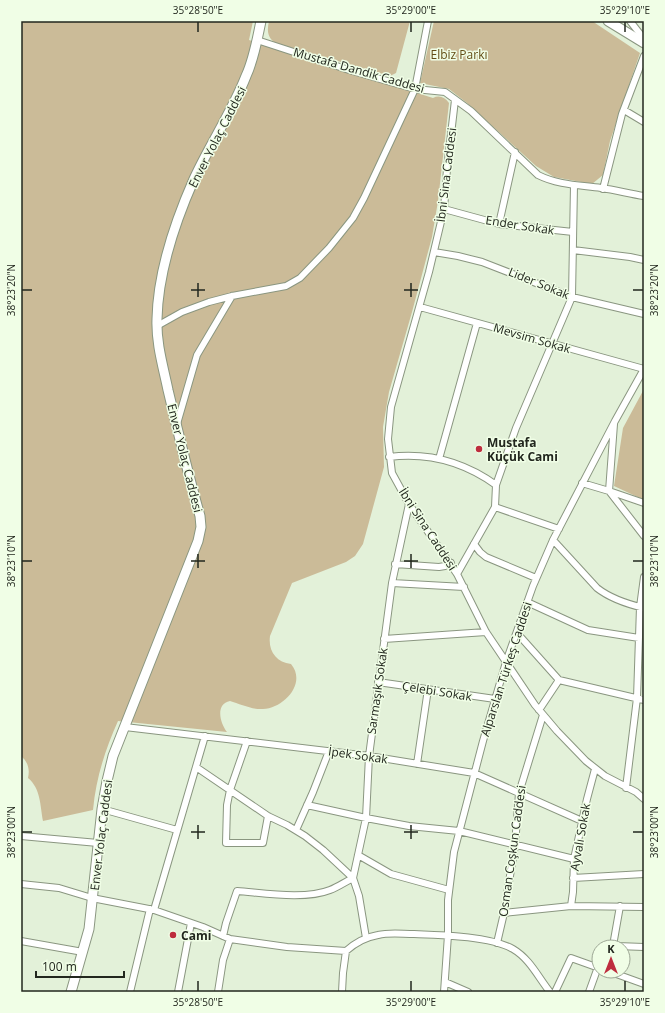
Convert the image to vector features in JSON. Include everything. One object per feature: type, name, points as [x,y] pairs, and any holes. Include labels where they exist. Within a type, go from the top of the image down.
[{"type":"street","name":"Enver Yolaç Caddesi","points":[[71,992],[89,929],[102,809],[111,762],[199,534],[200,516],[182,453],[158,344],[158,302],[163,272],[180,214],[195,178],[246,77],[253,57],[261,21]]},
{"type":"street","points":[[157,326],[195,307],[232,296],[282,288],[291,284],[300,278],[329,248],[352,218],[364,198],[416,89],[428,21]]},
{"type":"street","points":[[608,21],[644,43]]},
{"type":"street","points":[[630,21],[644,39]]},
{"type":"street","name":"Mustafa Dandik Caddesi","points":[[257,40],[349,70],[416,89],[445,92],[470,111],[538,174],[555,182],[644,196]]},
{"type":"street","points":[[603,189],[613,145],[644,56]]},
{"type":"street","name":"İbni Sina Caddesi","points":[[455,100],[444,209],[420,307],[391,407],[388,430],[389,457],[392,473],[409,504],[451,563],[486,632],[541,713],[566,742],[595,769],[626,788],[636,792],[644,799]]},
{"type":"street","points":[[624,110],[644,122]]},
{"type":"street","points":[[499,224],[515,152]]},
{"type":"street","points":[[457,574],[495,507],[496,485],[516,428],[572,297],[574,185]]},
{"type":"street","name":"Ender Sokak","points":[[444,209],[499,224],[573,232]]},
{"type":"street","points":[[573,250],[644,260]]},
{"type":"street","name":"Lider Sokak","points":[[434,252],[482,262],[572,297],[644,314]]},
{"type":"street","points":[[176,426],[197,355],[232,296]]},
{"type":"street","name":"Mevsim Sokak","points":[[420,307],[644,369]]},
{"type":"street","points":[[439,458],[477,323]]},
{"type":"street","name":"Alparslan Türkeş Caddesi","points":[[444,992],[451,868],[474,773],[506,662],[536,578],[553,540],[644,369]]},
{"type":"street","points":[[615,421],[609,491],[644,536]]},
{"type":"street","points":[[389,457],[416,456],[439,458],[470,469],[496,485]]},
{"type":"street","points":[[582,483],[644,504]]},
{"type":"street","name":"Sarmaşık Sokak","points":[[353,878],[366,818],[368,756],[392,583],[409,504]]},
{"type":"street","points":[[495,507],[559,529]]},
{"type":"street","points":[[553,540],[597,588],[618,600],[642,607]]},
{"type":"street","points":[[474,544],[486,557],[536,578]]},
{"type":"street","points":[[395,564],[439,567],[451,563]]},
{"type":"street","points":[[626,788],[642,699],[639,638],[644,577]]},
{"type":"street","points":[[392,583],[464,587]]},
{"type":"street","points":[[528,602],[588,630],[639,638]]},
{"type":"street","points":[[384,639],[486,632]]},
{"type":"street","points":[[517,632],[559,680],[642,699]]},
{"type":"street","name":"Osman Coşkun Caddesi","points":[[497,943],[504,913],[515,845],[519,793],[541,713],[559,680]]},
{"type":"street","name":"Çelebi Sokak","points":[[378,682],[495,699]]},
{"type":"street","points":[[417,764],[428,689]]},
{"type":"street","name":"İpek Sokak","points":[[125,727],[368,756],[474,773],[582,821]]},
{"type":"street","points":[[130,992],[152,910],[178,830],[205,736]]},
{"type":"street","points":[[247,741],[230,790],[227,806],[226,843],[263,843],[268,816]]},
{"type":"street","points":[[296,830],[329,751]]},
{"type":"street","points":[[196,767],[268,816],[296,830],[323,850],[353,878],[359,896],[366,938]]},
{"type":"street","name":"Ayvalı Sokak","points":[[571,906],[574,859],[595,769]]},
{"type":"street","points":[[307,806],[409,826],[459,832],[574,859]]},
{"type":"street","points":[[102,809],[178,830]]},
{"type":"street","points":[[21,836],[98,843]]},
{"type":"street","points":[[358,855],[390,874],[449,890]]},
{"type":"street","points":[[573,878],[644,874]]},
{"type":"street","points":[[223,936],[237,891],[281,895],[305,894],[329,890],[353,878]]},
{"type":"street","points":[[21,884],[59,888],[92,898],[152,910],[191,923],[230,939],[287,947],[346,951],[366,938],[378,934],[391,933],[448,935],[497,943],[514,950],[526,959],[547,991]]},
{"type":"street","points":[[504,913],[571,906],[644,907]]},
{"type":"street","points":[[620,906],[614,944],[618,946],[644,947]]},
{"type":"street","points":[[178,992],[191,923]]},
{"type":"street","points":[[218,992],[222,965],[230,939]]},
{"type":"street","points":[[21,941],[83,952]]},
{"type":"street","points":[[342,992],[346,951]]},
{"type":"street","points":[[555,992],[571,958],[591,965]]},
{"type":"street","points":[[589,992],[594,979]]},
{"type":"street","points":[[630,979],[644,984]]},
{"type":"street","points":[[445,982],[468,992]]},
{"type":"green space","points":[[21,21],[253,21],[249,40],[433,98],[442,97],[449,103],[438,201],[432,237],[389,392],[383,427],[384,467],[363,544],[355,556],[346,562],[292,583],[270,636],[270,646],[274,655],[281,661],[291,664],[295,671],[295,686],[285,699],[271,708],[251,708],[230,701],[225,703],[222,706],[220,714],[222,724],[227,732],[118,721],[102,764],[96,787],[93,810],[43,821],[38,792],[28,778],[28,766],[21,756]]},
{"type":"green space","points":[[269,21],[410,21],[396,73],[390,76],[275,43],[270,38],[268,33]]},
{"type":"green space","name":"Elbiz Parkı","points":[[434,21],[592,21],[640,53],[610,141],[603,175],[592,184],[554,177],[536,166],[467,103],[449,89],[420,83]]},
{"type":"green space","points":[[644,389],[644,500],[614,486],[623,428]]},
{"type":"place","name":"Mustafa Küçük Cami","points":[[479,449]]},
{"type":"place","name":"Cami","points":[[173,935]]}]
